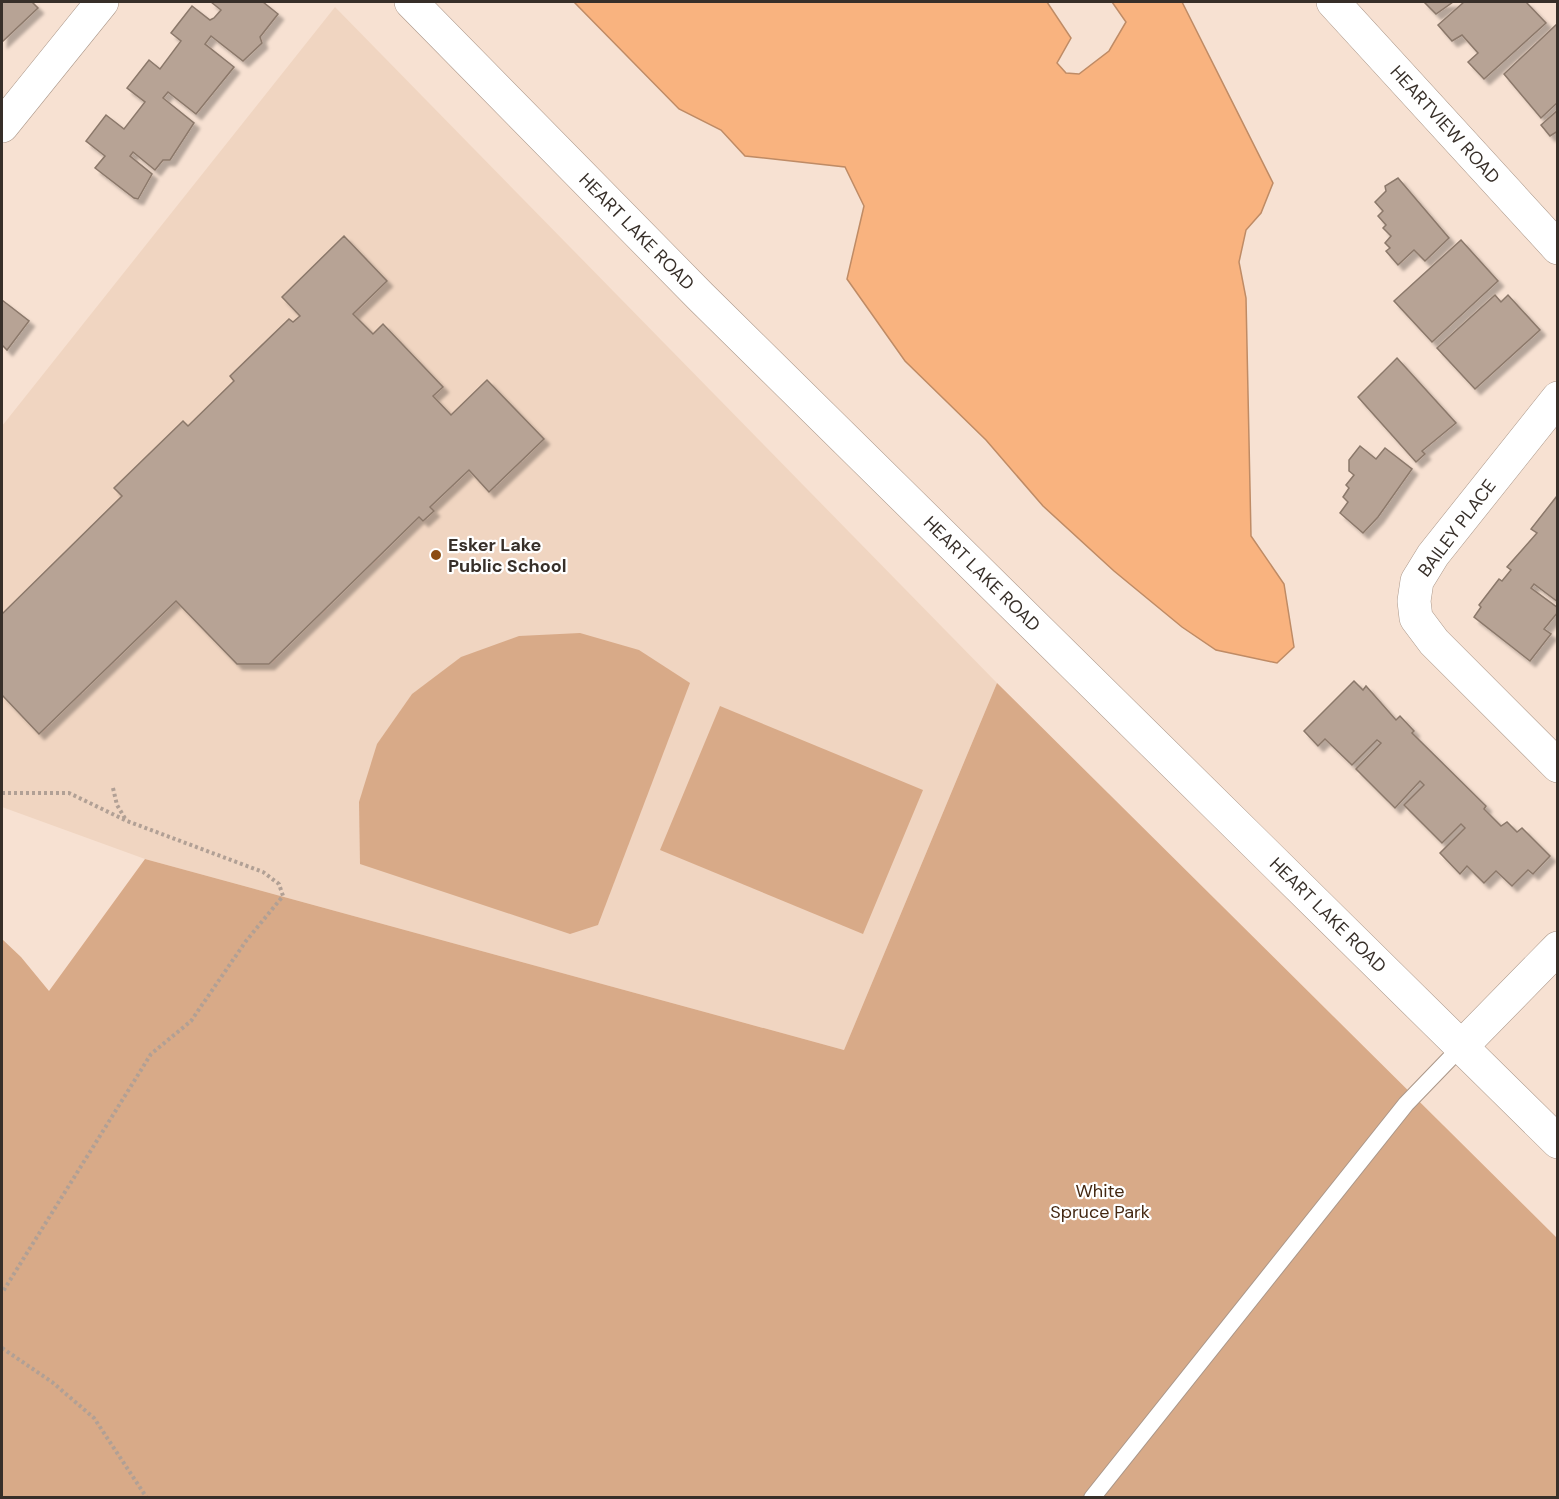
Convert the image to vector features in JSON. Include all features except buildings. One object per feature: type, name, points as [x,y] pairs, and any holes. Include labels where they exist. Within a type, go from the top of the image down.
[{"type":"street","points":[[2,126],[102,2]]},
{"type":"street","name":"HEART LAKE ROAD","points":[[411,2],[709,305],[1557,1142]]},
{"type":"street","name":"HEARTVIEW ROAD","points":[[1333,2],[1557,248]]},
{"type":"street","name":"BAILEY PLACE","points":[[1557,398],[1433,555],[1417,581],[1414,601],[1416,618],[1434,642],[1557,766]]},
{"type":"street","points":[[1461,1047],[1557,948]]},
{"type":"lane","points":[[1092,1497],[1406,1104],[1461,1047]]},
{"type":"path","points":[[113,788],[117,805],[127,820]]},
{"type":"path","points":[[2,794],[69,794],[127,820],[263,872],[279,884],[283,896],[246,941],[191,1021],[151,1054],[2,1293]]},
{"type":"path","points":[[2,1348],[52,1382],[93,1418],[147,1497]]},
{"type":"shaded area","points":[[574,2],[1047,2],[1071,38],[1057,63],[1066,73],[1079,74],[1109,51],[1126,22],[1112,2],[1182,2],[1273,183],[1261,213],[1246,230],[1239,262],[1246,298],[1251,536],[1284,584],[1294,647],[1277,663],[1216,650],[1182,627],[1114,571],[1043,506],[986,440],[905,361],[847,279],[864,206],[845,167],[745,156],[721,130],[679,109]]},
{"type":"shaded area","name":"Esker Lake Public School","points":[[335,7],[997,683],[844,1050],[145,859],[2,807],[2,426]]},
{"type":"green space","points":[[580,633],[639,650],[690,683],[598,925],[570,934],[360,864],[359,802],[377,744],[412,694],[461,657],[519,636]]},
{"type":"green space","name":"White Spruce Park","points":[[997,683],[1557,1238],[1557,1497],[2,1497],[2,939],[21,957],[49,991],[145,859],[844,1050]]},
{"type":"green space","points":[[720,706],[923,790],[863,934],[660,850]]},
{"type":"place","name":"Esker Lake Public School","points":[[436,555]]}]
